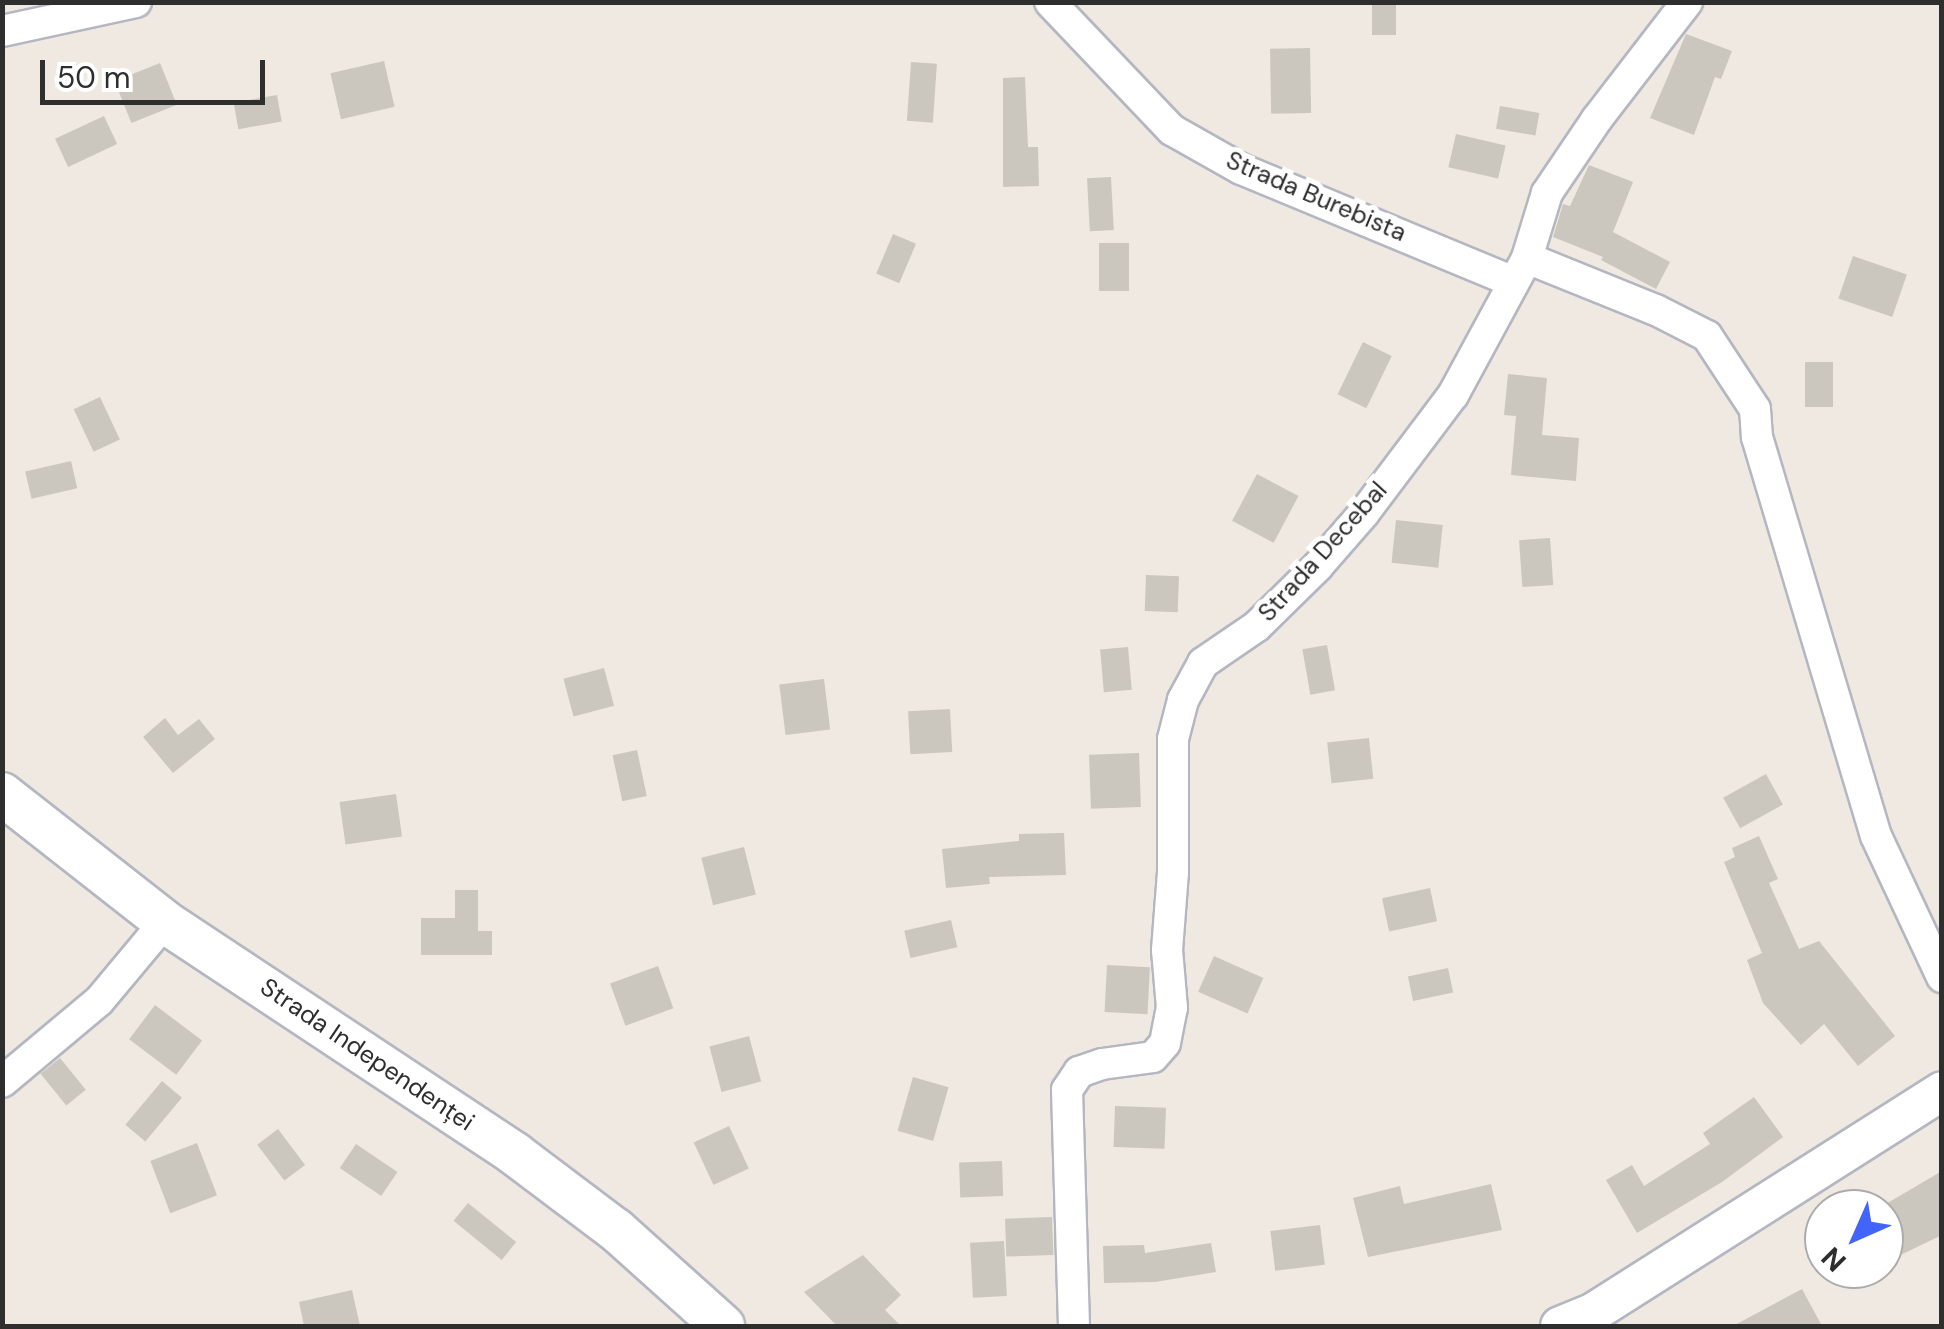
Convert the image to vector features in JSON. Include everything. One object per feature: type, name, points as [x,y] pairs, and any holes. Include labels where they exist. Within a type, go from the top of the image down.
[{"type":"main road","name":"Strada Independenței","points":[[2,794],[166,922],[515,1154],[616,1230],[724,1326]]},
{"type":"street","points":[[2,31],[136,2]]},
{"type":"street","name":"Strada Burebista","points":[[1050,2],[1172,130],[1241,169],[1520,270],[1640,303],[1706,336],[1755,409],[1757,437],[1876,836],[1942,976]]},
{"type":"street","name":"Strada Decebal","points":[[1074,1326],[1067,1090],[1079,1072],[1102,1064],[1153,1057],[1165,1042],[1172,1008],[1167,950],[1173,872],[1172,739],[1183,700],[1204,664],[1257,626],[1364,513],[1453,394],[1520,270],[1548,193],[1597,118],[1687,2]]},
{"type":"street","points":[[2,1082],[99,1001],[166,922]]},
{"type":"street","points":[[1560,1326],[1594,1312],[1942,1091]]},
{"type":"building","points":[[1372,2],[1396,2],[1396,35],[1372,35]]},
{"type":"building","points":[[1686,34],[1732,51],[1721,79],[1715,77],[1694,135],[1650,118]]},
{"type":"building","points":[[1310,48],[1311,113],[1271,114],[1270,49]]},
{"type":"building","points":[[384,61],[395,107],[341,119],[330,73]]},
{"type":"building","points":[[911,62],[937,64],[933,123],[907,121]]},
{"type":"building","points":[[160,63],[177,105],[131,123],[115,81]]},
{"type":"building","points":[[1025,77],[1028,147],[1038,147],[1039,186],[1003,187],[1003,78]]},
{"type":"building","points":[[277,95],[282,122],[238,129],[234,103]]},
{"type":"building","points":[[1500,106],[1539,113],[1535,136],[1496,129]]},
{"type":"building","points":[[104,116],[117,144],[68,167],[55,139]]},
{"type":"building","points":[[1456,134],[1506,145],[1498,179],[1448,167]]},
{"type":"building","points":[[1589,165],[1633,182],[1613,232],[1670,262],[1656,289],[1601,260],[1603,257],[1553,237],[1563,204],[1570,206]]},
{"type":"building","points":[[1111,177],[1114,230],[1090,231],[1087,178]]},
{"type":"building","points":[[893,234],[916,244],[899,283],[876,274]]},
{"type":"building","points":[[1099,243],[1129,243],[1129,291],[1099,291]]},
{"type":"building","points":[[1853,256],[1907,275],[1892,317],[1838,299]]},
{"type":"building","points":[[1363,342],[1392,356],[1366,408],[1338,394]]},
{"type":"building","points":[[1805,362],[1833,362],[1833,407],[1805,407]]},
{"type":"building","points":[[1508,374],[1547,378],[1542,435],[1579,438],[1576,481],[1511,475],[1516,416],[1504,415]]},
{"type":"building","points":[[100,397],[120,440],[94,452],[74,409]]},
{"type":"building","points":[[71,461],[77,488],[32,499],[25,472]]},
{"type":"building","points":[[1257,474],[1298,496],[1274,543],[1232,521]]},
{"type":"building","points":[[1396,520],[1443,525],[1438,568],[1392,563]]},
{"type":"building","points":[[1550,538],[1553,585],[1522,587],[1519,540]]},
{"type":"building","points":[[1146,575],[1179,576],[1178,612],[1145,611]]},
{"type":"building","points":[[1327,645],[1335,690],[1310,695],[1302,649]]},
{"type":"building","points":[[1128,647],[1132,690],[1104,692],[1100,649]]},
{"type":"building","points":[[604,668],[614,706],[574,717],[563,679]]},
{"type":"building","points":[[824,679],[830,730],[786,735],[779,684]]},
{"type":"building","points":[[950,709],[952,752],[910,754],[908,711]]},
{"type":"building","points":[[165,718],[178,735],[199,719],[215,739],[173,773],[143,737]]},
{"type":"building","points":[[1369,738],[1373,779],[1332,783],[1327,742]]},
{"type":"building","points":[[637,750],[647,796],[622,801],[613,755]]},
{"type":"building","points":[[1139,753],[1141,807],[1091,809],[1089,755]]},
{"type":"building","points":[[1766,774],[1783,805],[1740,828],[1723,798]]},
{"type":"building","points":[[396,794],[402,837],[346,845],[340,802]]},
{"type":"building","points":[[1064,833],[1066,875],[989,877],[990,884],[946,888],[942,849],[1019,841],[1019,834]]},
{"type":"building","points":[[1759,836],[1778,879],[1769,883],[1799,949],[1819,941],[1895,1036],[1858,1066],[1824,1024],[1801,1045],[1763,1003],[1747,960],[1762,953],[1724,862],[1735,857],[1732,848]]},
{"type":"building","points":[[744,847],[756,895],[713,905],[701,858]]},
{"type":"building","points":[[1430,888],[1437,921],[1389,931],[1382,898]]},
{"type":"building","points":[[455,890],[478,890],[478,931],[492,931],[492,955],[421,955],[421,918],[455,918]]},
{"type":"building","points":[[951,920],[957,947],[911,958],[904,931]]},
{"type":"building","points":[[1214,956],[1263,978],[1247,1014],[1198,992]]},
{"type":"building","points":[[1107,965],[1150,967],[1147,1014],[1105,1012]]},
{"type":"building","points":[[658,966],[673,1008],[625,1026],[610,983]]},
{"type":"building","points":[[1448,968],[1453,992],[1413,1001],[1408,977]]},
{"type":"building","points":[[155,1005],[202,1041],[176,1075],[129,1039]]},
{"type":"building","points":[[749,1036],[761,1081],[722,1092],[709,1047]]},
{"type":"building","points":[[60,1058],[86,1090],[66,1106],[41,1074]]},
{"type":"building","points":[[913,1077],[949,1087],[933,1141],[898,1131]]},
{"type":"building","points":[[162,1081],[182,1098],[145,1141],[125,1125]]},
{"type":"building","points":[[1754,1097],[1783,1137],[1722,1182],[1637,1233],[1606,1180],[1632,1165],[1644,1186],[1710,1144],[1703,1133]]},
{"type":"building","points":[[1115,1106],[1166,1108],[1165,1149],[1114,1147]]},
{"type":"building","points":[[729,1126],[749,1169],[714,1185],[694,1142]]},
{"type":"building","points":[[278,1129],[305,1165],[284,1181],[257,1145]]},
{"type":"building","points":[[197,1143],[217,1195],[170,1213],[150,1161]]},
{"type":"building","points":[[356,1144],[397,1172],[381,1196],[340,1168]]},
{"type":"building","points":[[1002,1161],[1003,1196],[960,1197],[959,1163]]},
{"type":"building","points":[[1942,1171],[1942,1235],[1904,1253],[1904,1193]]},
{"type":"building","points":[[1491,1184],[1502,1230],[1368,1257],[1353,1198],[1400,1186],[1404,1204]]},
{"type":"building","points":[[468,1203],[516,1242],[502,1260],[454,1221]]},
{"type":"building","points":[[1052,1217],[1053,1255],[1006,1257],[1005,1219]]},
{"type":"building","points":[[1320,1225],[1325,1265],[1275,1271],[1270,1231]]},
{"type":"building","points":[[1004,1241],[1007,1296],[973,1298],[970,1243]]},
{"type":"building","points":[[1211,1243],[1216,1272],[1155,1282],[1104,1283],[1103,1246],[1144,1245],[1145,1253]]},
{"type":"building","points":[[863,1255],[901,1295],[885,1310],[901,1326],[837,1326],[804,1292]]},
{"type":"building","points":[[1802,1289],[1822,1326],[1733,1326]]},
{"type":"building","points":[[352,1290],[360,1326],[304,1326],[299,1302]]}]
